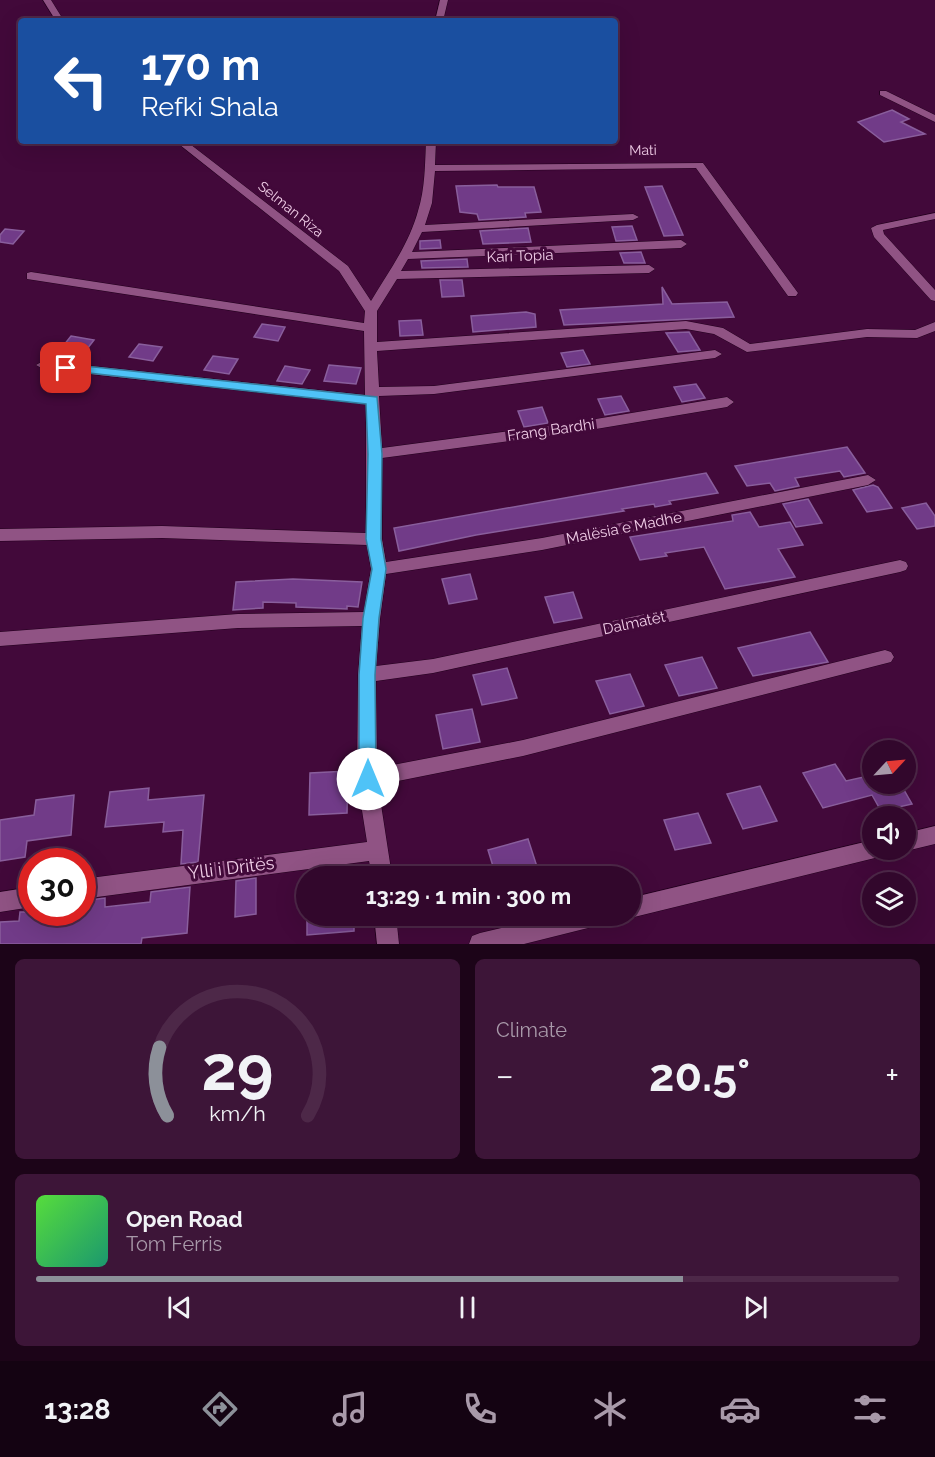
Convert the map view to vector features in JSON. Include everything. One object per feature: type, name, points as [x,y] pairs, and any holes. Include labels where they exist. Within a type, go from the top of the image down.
[{"type":"street","points":[[47,0],[58,18]]},
{"type":"street","points":[[440,18],[444,0]]},
{"type":"street","points":[[883,93],[935,119]]},
{"type":"street","name":"Selman Riza","points":[[184,144],[344,269],[370,319]]},
{"type":"street","points":[[381,866],[368,779],[367,675],[371,618],[379,569],[374,539],[375,454],[369,347],[370,319],[423,212],[430,168],[431,144]]},
{"type":"street","name":"Mati","points":[[430,168],[699,165],[792,293]]},
{"type":"street","points":[[935,216],[877,228],[878,235],[935,297]]},
{"type":"street","points":[[416,229],[633,217]]},
{"type":"street","points":[[402,256],[681,244]]},
{"type":"street","name":"Kari Topia","points":[[393,275],[649,269]]},
{"type":"street","points":[[31,276],[370,319]]},
{"type":"street","points":[[369,347],[686,325],[709,326],[727,333],[747,348],[867,333],[916,334],[935,326]]},
{"type":"street","points":[[43,365],[373,396],[715,354]]},
{"type":"street","name":"Frang Bardhi","points":[[375,454],[585,426],[727,402]]},
{"type":"street","name":"Malësia e Madhe","points":[[379,569],[542,544],[868,480]]},
{"type":"street","points":[[0,535],[162,532],[374,539]]},
{"type":"street","name":"Dalmatët","points":[[367,675],[433,666],[900,566]]},
{"type":"street","points":[[0,639],[238,621],[371,618]]},
{"type":"street","points":[[368,779],[523,748],[885,657]]},
{"type":"street","points":[[916,840],[935,835]]},
{"type":"street","name":"Ylli i Dritës","points":[[96,887],[379,850]]},
{"type":"street","points":[[641,905],[862,852]]},
{"type":"street","points":[[0,902],[18,899]]},
{"type":"street","points":[[387,926],[388,944]]},
{"type":"street","points":[[480,944],[554,926]]},
{"type":"building","points":[[892,110],[909,119],[901,122],[925,134],[884,142],[858,122]]},
{"type":"building","points":[[497,185],[498,187],[534,187],[541,212],[525,213],[526,217],[479,220],[477,214],[460,212],[456,186]]},
{"type":"building","points":[[662,186],[683,235],[664,236],[645,187]]},
{"type":"building","points":[[632,226],[637,240],[616,241],[612,227]]},
{"type":"building","points":[[528,228],[531,242],[483,244],[480,231]]},
{"type":"building","points":[[5,229],[24,231],[13,244],[0,242],[0,235]]},
{"type":"building","points":[[440,240],[441,248],[420,249],[420,241]]},
{"type":"building","points":[[641,252],[645,263],[624,263],[620,253]]},
{"type":"building","points":[[467,259],[468,267],[422,268],[421,261]]},
{"type":"building","points":[[440,280],[462,280],[464,296],[442,297]]},
{"type":"building","points":[[662,287],[672,304],[727,302],[734,317],[564,325],[560,310],[663,304]]},
{"type":"building","points":[[526,312],[535,314],[536,327],[473,332],[471,316]]},
{"type":"building","points":[[421,320],[423,335],[400,336],[399,321]]},
{"type":"building","points":[[262,324],[285,327],[278,341],[254,337]]},
{"type":"building","points":[[689,332],[700,350],[678,352],[666,333]]},
{"type":"building","points":[[71,336],[94,340],[84,353],[60,350]]},
{"type":"building","points":[[139,344],[162,347],[153,361],[129,357]]},
{"type":"building","points":[[583,350],[590,364],[567,367],[561,353]]},
{"type":"building","points":[[213,356],[238,359],[229,374],[204,370]]},
{"type":"building","points":[[329,365],[361,368],[356,384],[324,381]]},
{"type":"building","points":[[285,366],[310,370],[302,384],[277,381]]},
{"type":"building","points":[[696,384],[705,398],[682,402],[674,387]]},
{"type":"building","points":[[621,396],[629,411],[605,415],[598,399]]},
{"type":"building","points":[[542,407],[548,423],[524,427],[518,411]]},
{"type":"building","points":[[847,447],[865,473],[844,477],[840,471],[795,478],[799,486],[775,491],[770,483],[747,486],[735,466]]},
{"type":"building","points":[[706,473],[718,493],[669,501],[671,504],[655,507],[654,504],[622,509],[624,511],[476,535],[399,551],[394,528]]},
{"type":"building","points":[[873,485],[878,487],[892,508],[867,512],[853,490]]},
{"type":"building","points":[[808,499],[822,523],[796,527],[783,504]]},
{"type":"building","points":[[926,503],[935,516],[935,526],[917,529],[902,508]]},
{"type":"building","points":[[750,512],[759,527],[790,522],[803,545],[778,549],[795,577],[725,589],[704,547],[665,553],[667,556],[640,560],[630,537],[733,521],[732,515]]},
{"type":"building","points":[[470,574],[477,599],[449,604],[442,579]]},
{"type":"building","points":[[293,579],[362,582],[358,607],[347,606],[347,609],[296,607],[296,603],[263,602],[263,608],[233,610],[236,582]]},
{"type":"building","points":[[573,592],[582,618],[554,623],[545,597]]},
{"type":"building","points":[[810,632],[828,662],[753,676],[738,648]]},
{"type":"building","points":[[702,657],[717,688],[679,696],[665,665]]},
{"type":"building","points":[[507,668],[517,698],[482,705],[473,675]]},
{"type":"building","points":[[630,674],[644,706],[610,714],[596,681]]},
{"type":"building","points":[[472,709],[480,742],[443,749],[436,715]]},
{"type":"building","points":[[835,764],[846,781],[862,777],[862,794],[906,794],[912,804],[878,806],[872,795],[823,808],[803,773]]},
{"type":"building","points":[[348,771],[347,813],[309,815],[310,773]]},
{"type":"building","points":[[760,786],[777,821],[743,829],[727,794]]},
{"type":"building","points":[[149,788],[148,800],[204,795],[198,862],[181,864],[183,830],[163,832],[164,822],[105,827],[110,792]]},
{"type":"building","points":[[74,795],[71,835],[27,841],[26,848],[18,848],[18,858],[0,861],[0,820],[34,815],[36,800]]},
{"type":"building","points":[[698,813],[711,843],[675,850],[664,820]]},
{"type":"building","points":[[528,839],[537,866],[493,866],[488,850]]},
{"type":"building","points":[[256,878],[256,914],[235,917],[236,881]]},
{"type":"building","points":[[190,887],[187,933],[142,938],[141,944],[0,944],[0,922],[18,921],[18,926],[96,926],[96,899],[105,898],[105,907],[150,902],[151,892]]},
{"type":"building","points":[[307,926],[354,926],[354,931],[307,935]]},
{"type":"route","points":[[66,368],[373,400],[374,539],[379,569],[371,618],[367,675],[368,779]]}]
